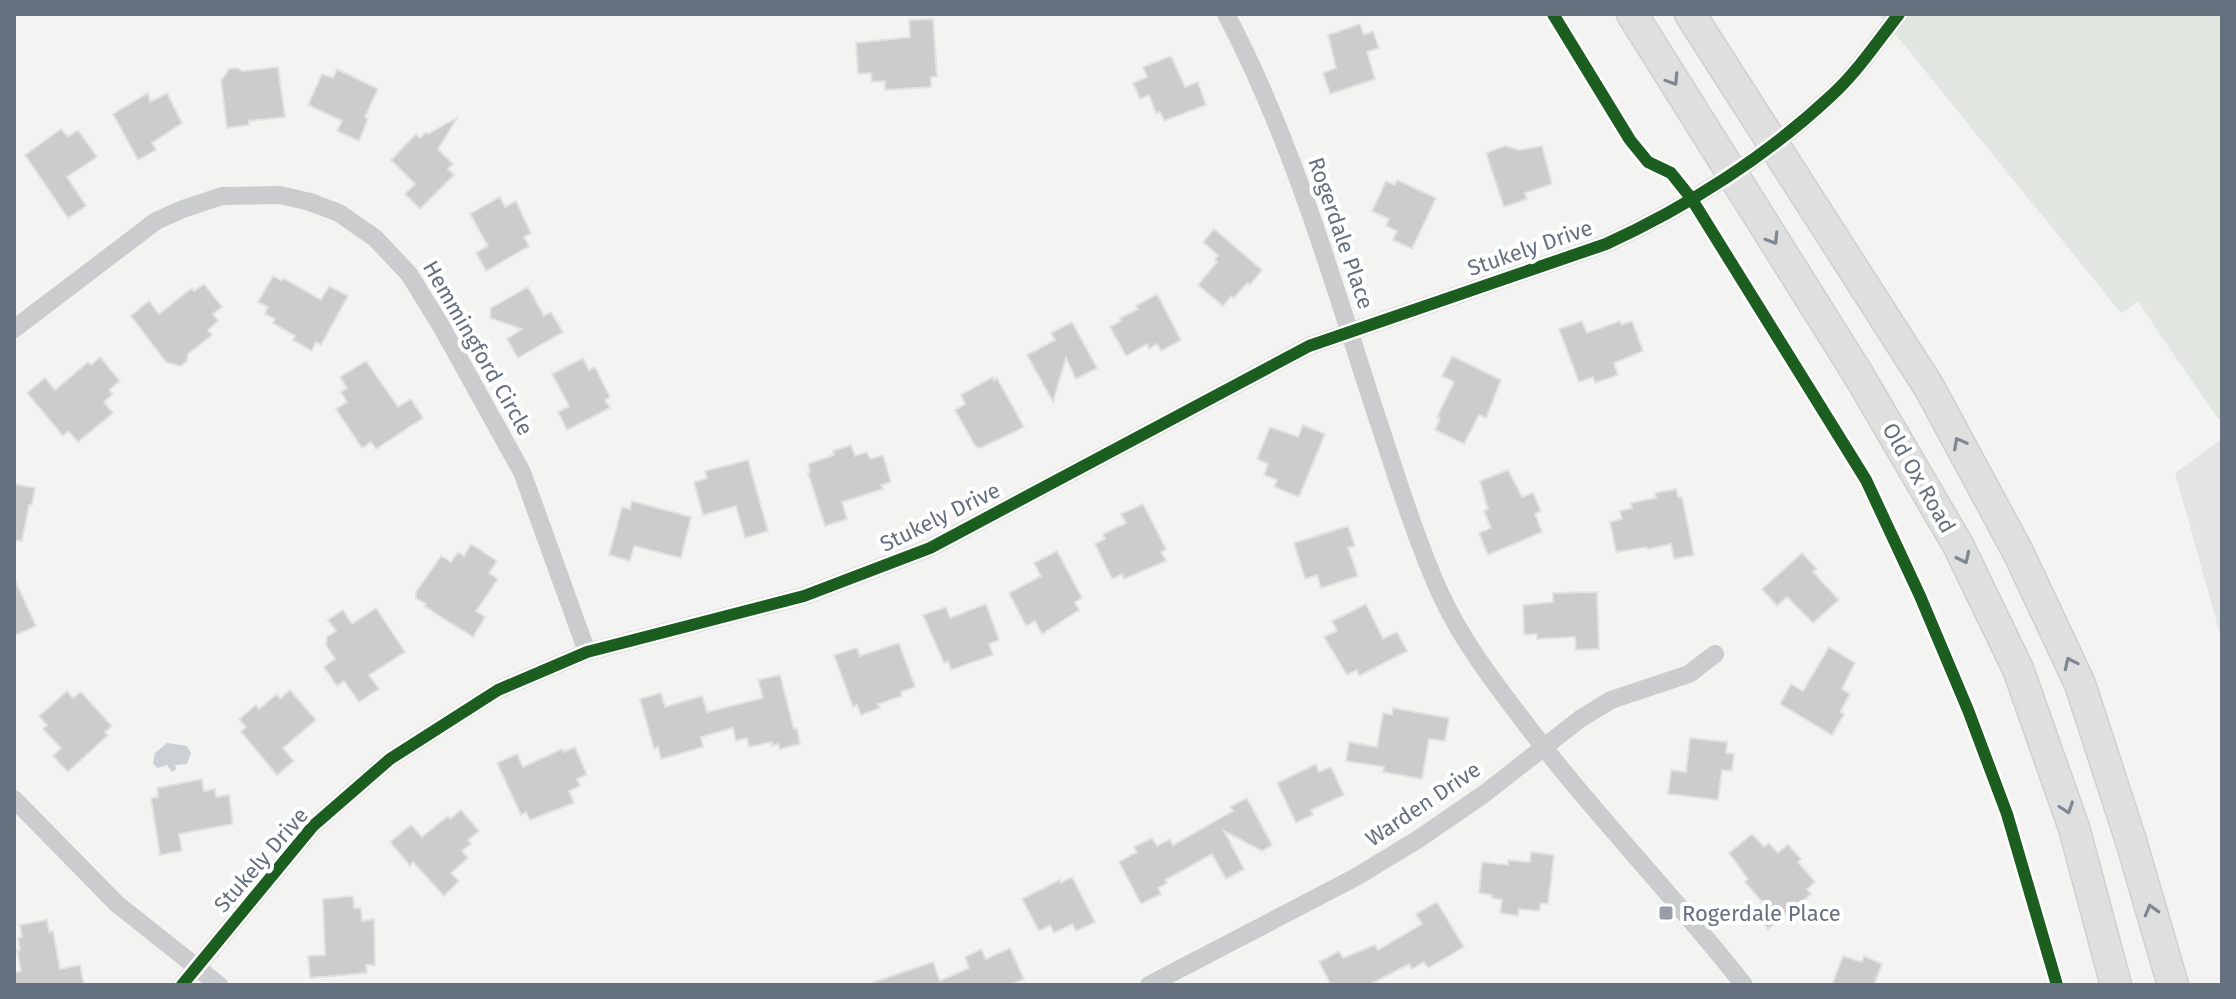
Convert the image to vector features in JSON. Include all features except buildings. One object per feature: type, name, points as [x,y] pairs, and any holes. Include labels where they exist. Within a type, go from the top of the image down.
[{"type":"main road","name":"Old Ox Road","points":[[1632,14],[1858,374],[1958,545],[2018,669],[2074,828],[2116,985]]},
{"type":"main road","points":[[1690,14],[1929,387],[2018,552],[2080,684],[2173,985]]},
{"type":"street","name":"Rogerdale Place","points":[[1226,14],[1246,51],[1279,130],[1406,506],[1441,595],[1487,674],[1543,748],[1693,921],[1744,985]]},
{"type":"street","name":"Stukely Drive","points":[[182,985],[313,826],[390,759],[498,690],[587,652],[783,603],[886,567],[930,548],[1309,346],[1606,244],[1651,224],[1773,145],[1834,93],[1899,14]]},
{"type":"street","name":"Hemmingford Circle","points":[[14,329],[156,221],[183,209],[222,196],[280,195],[339,213],[375,238],[409,274],[441,326],[522,472],[587,652]]},
{"type":"street","name":"Warden Drive","points":[[1149,985],[1356,877],[1429,832],[1580,719],[1611,700],[1689,674],[1715,654]]},
{"type":"street","points":[[14,799],[117,904],[219,985]]},
{"type":"shaded area","points":[[1879,14],[2222,14],[2222,422],[2138,302],[2121,313]]},
{"type":"shaded area","points":[[2222,439],[2222,641],[2175,473]]},
{"type":"shaded area","points":[[167,743],[187,746],[191,753],[187,764],[175,765],[176,769],[172,772],[167,765],[157,768],[153,763],[155,753]]},
{"type":"cycle path","points":[[1553,14],[1630,140],[1648,162],[1671,173],[1691,198],[1866,480],[1968,710],[2007,814],[2057,985]]},
{"type":"cycle path","points":[[182,985],[313,826],[390,759],[498,690],[587,652],[804,596],[930,548],[1309,346],[1606,244],[1696,197],[1781,139],[1850,76],[1899,14]]},
{"type":"place","name":"Rogerdale Place","points":[[1666,913]]}]
